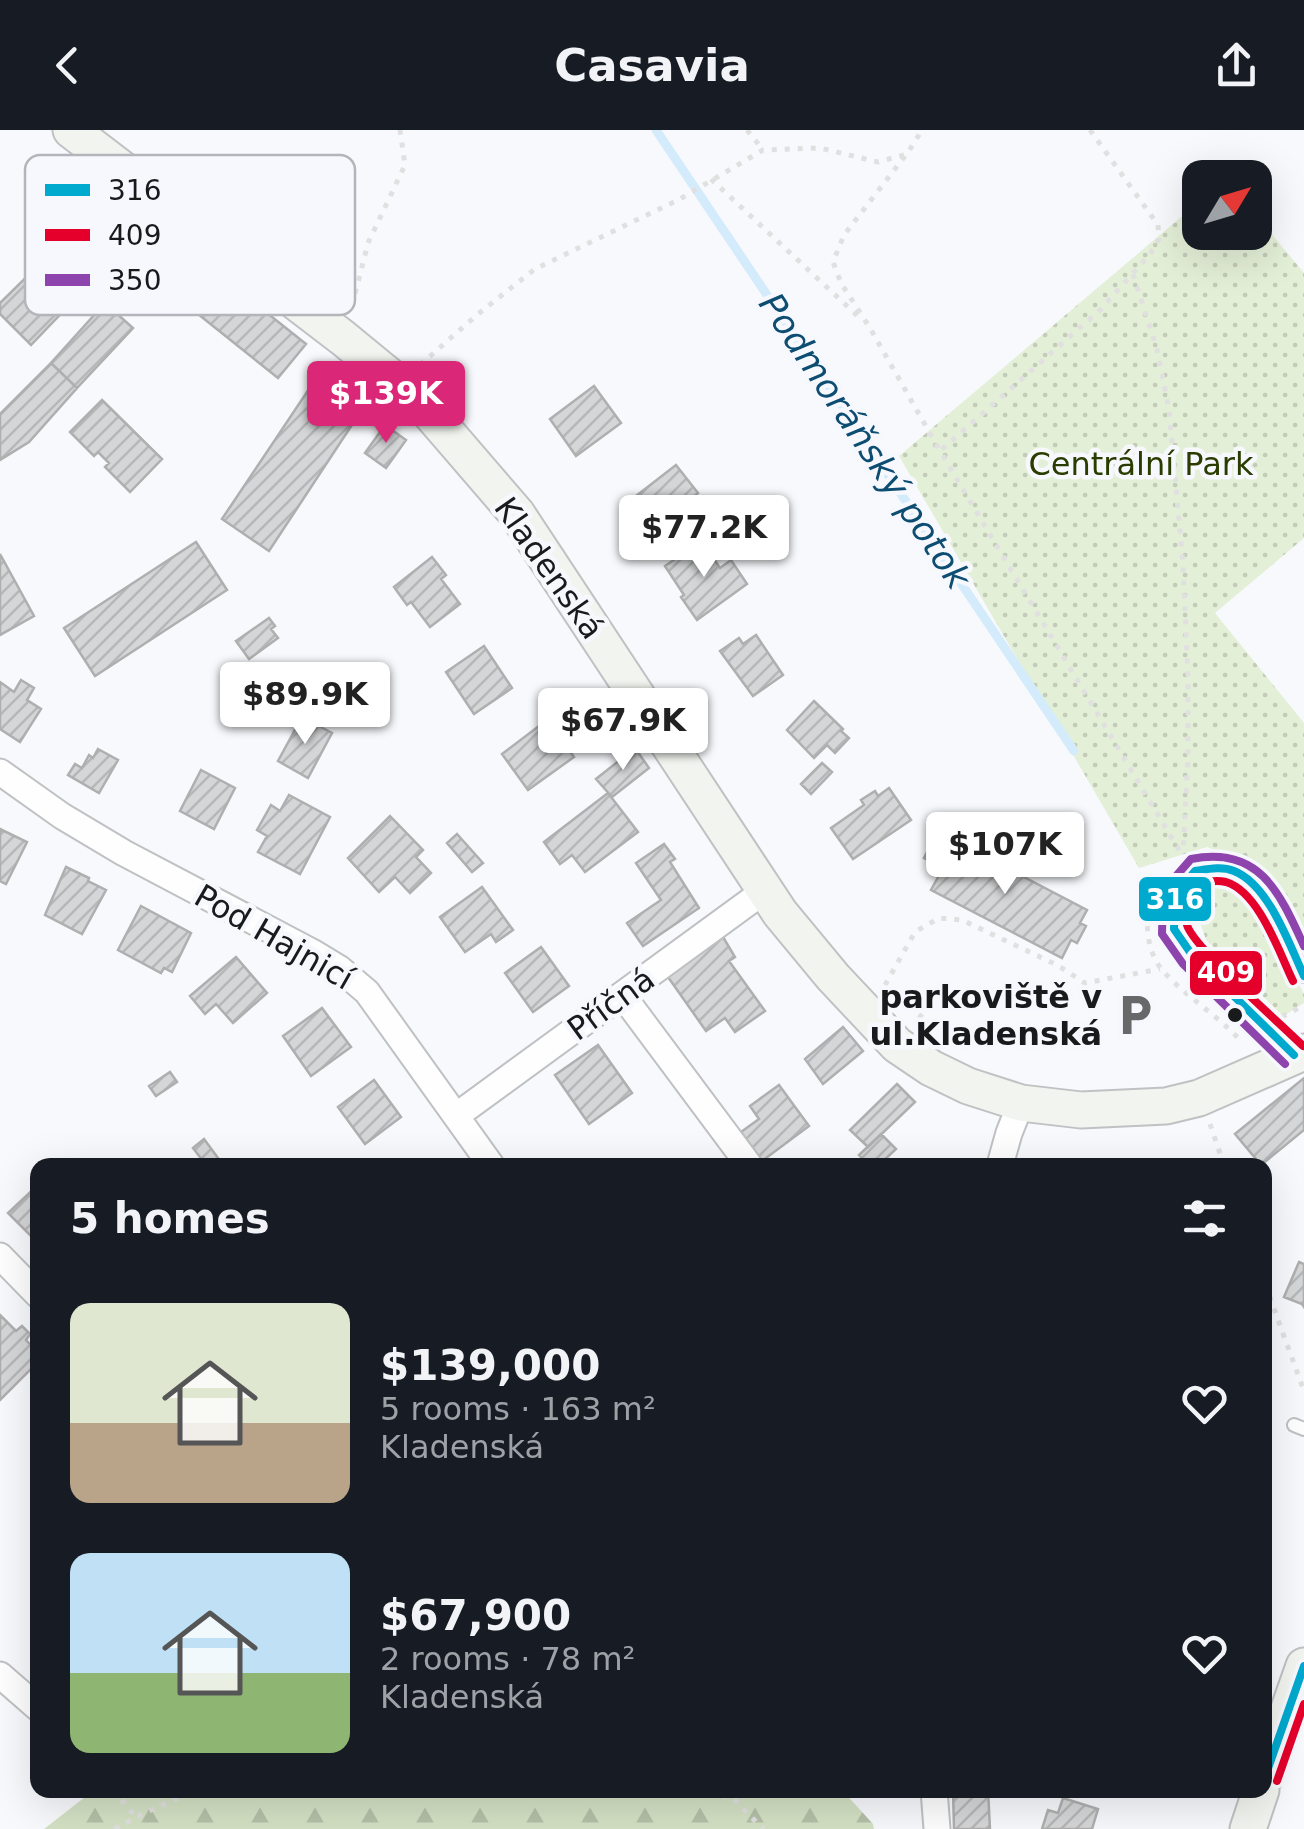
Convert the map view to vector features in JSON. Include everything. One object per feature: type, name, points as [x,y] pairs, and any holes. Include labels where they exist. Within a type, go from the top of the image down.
[{"type":"street","name":"Kladenská","points":[[71,130],[104,155]]},
{"type":"street","name":"Kladenská","points":[[313,315],[430,413],[517,514],[764,892],[833,977],[897,1045],[968,1086],[1021,1103],[1081,1110],[1166,1106],[1199,1098],[1299,1054]]},
{"type":"street","name":"Pod Hajnicí","points":[[0,772],[124,854],[340,970],[367,992],[486,1158]]},
{"type":"street","name":"Příčná","points":[[456,1116],[764,892]]},
{"type":"street","points":[[623,996],[744,1158]]},
{"type":"street","points":[[1002,1158],[1021,1103]]},
{"type":"street","points":[[0,1256],[30,1287]]},
{"type":"street","points":[[1272,1763],[1295,1715],[1304,1666]]},
{"type":"street","points":[[0,1674],[30,1701]]},
{"type":"street","points":[[935,1798],[937,1829]]},
{"type":"street","points":[[1248,1829],[1258,1798]]},
{"type":"lane","name":"Kladenská","points":[[1299,1054],[1192,955],[1174,929],[1175,895],[1195,871],[1221,867],[1246,876],[1262,891],[1304,976]]},
{"type":"path","points":[[355,292],[368,243],[404,166],[400,130]]},
{"type":"path","points":[[747,130],[763,150]]},
{"type":"path","points":[[922,130],[844,235],[834,262],[841,283],[1184,858],[1188,679],[1169,410],[1158,349],[1133,273]]},
{"type":"path","points":[[940,451],[1100,310],[1150,254],[1158,239],[1158,225],[1090,130]]},
{"type":"path","points":[[399,384],[535,270],[680,199],[763,150],[820,148],[878,162],[906,154]]},
{"type":"path","points":[[711,179],[870,328]]},
{"type":"path","points":[[343,338],[349,315]]},
{"type":"path","points":[[1162,878],[1155,885],[1147,916],[1149,941],[1160,968],[1239,1039],[1239,1049]]},
{"type":"path","points":[[883,988],[916,932],[939,918],[962,920],[1057,965],[1085,983],[1160,968]]},
{"type":"path","points":[[896,997],[962,1046]]},
{"type":"path","points":[[1199,1098],[1221,1158]]},
{"type":"path","points":[[1272,1303],[1304,1391]]},
{"type":"path","points":[[120,1798],[136,1817]]},
{"type":"path","points":[[116,1829],[178,1798]]},
{"type":"path","points":[[728,1798],[735,1801]]},
{"type":"path","points":[[732,1798],[763,1829]]},
{"type":"green space","name":"Centrální Park","points":[[1182,216],[1182,250],[1272,250],[1272,234],[1304,273],[1304,538],[1215,613],[1304,723],[1304,944],[1262,870],[1207,847],[1139,868],[899,456]]},
{"type":"green space","points":[[1218,879],[1234,881],[1252,891],[1304,994],[1304,1003],[1283,1016],[1206,940],[1197,913],[1199,896],[1204,887]]},
{"type":"green space","points":[[84,1798],[849,1798],[874,1829],[44,1829]]},
{"type":"building","points":[[25,278],[25,315],[60,315],[31,345],[0,314],[0,303]]},
{"type":"building","points":[[94,315],[118,315],[133,328],[77,388],[51,363]]},
{"type":"building","points":[[199,315],[270,315],[306,344],[278,378]]},
{"type":"building","points":[[51,363],[77,388],[29,442],[0,460],[0,414]]},
{"type":"building","points":[[319,374],[365,405],[269,551],[222,519]]},
{"type":"building","points":[[594,386],[621,423],[576,456],[550,419]]},
{"type":"building","points":[[102,400],[162,459],[130,492],[105,467],[109,463],[98,452],[94,456],[70,432]]},
{"type":"building","points":[[385,425],[406,440],[386,468],[365,453]]},
{"type":"building","points":[[676,465],[698,493],[649,532],[627,503]]},
{"type":"building","points":[[701,541],[720,568],[731,560],[747,584],[697,620],[665,566]]},
{"type":"building","points":[[196,542],[227,590],[95,676],[64,628]]},
{"type":"building","points":[[0,554],[34,616],[0,635]]},
{"type":"building","points":[[432,557],[446,575],[441,579],[460,604],[430,627],[394,587]]},
{"type":"building","points":[[269,618],[278,638],[249,659],[236,641]]},
{"type":"building","points":[[756,635],[783,675],[753,696],[720,651],[739,638],[743,644]]},
{"type":"building","points":[[484,646],[512,688],[474,714],[446,672]]},
{"type":"building","points":[[21,680],[34,688],[27,700],[41,709],[20,742],[0,729],[0,682],[14,692]]},
{"type":"building","points":[[814,701],[849,738],[835,753],[827,745],[814,758],[787,730]]},
{"type":"building","points":[[302,717],[332,733],[308,778],[278,761]]},
{"type":"building","points":[[539,726],[548,739],[556,733],[574,757],[528,790],[502,754]]},
{"type":"building","points":[[635,748],[649,768],[612,797],[596,779]]},
{"type":"building","points":[[98,749],[118,760],[99,793],[68,775],[75,764],[82,768],[89,755],[93,758]]},
{"type":"building","points":[[822,763],[832,772],[811,794],[801,784]]},
{"type":"building","points":[[201,770],[235,788],[214,829],[180,811]]},
{"type":"building","points":[[889,788],[911,820],[853,859],[831,828],[864,805],[861,800],[875,791],[878,796]]},
{"type":"building","points":[[608,793],[638,832],[585,872],[572,855],[560,864],[544,842]]},
{"type":"building","points":[[289,795],[330,817],[300,874],[258,852],[267,836],[257,830],[271,805],[280,811]]},
{"type":"building","points":[[390,816],[423,850],[416,857],[431,873],[410,893],[395,877],[379,892],[348,858]]},
{"type":"building","points":[[0,829],[27,842],[6,884],[0,881]]},
{"type":"building","points":[[938,832],[1087,910],[1080,923],[1086,926],[1077,943],[1071,940],[1062,958],[931,890],[943,868],[924,858]]},
{"type":"building","points":[[457,834],[483,863],[472,872],[447,843]]},
{"type":"building","points":[[664,844],[675,859],[670,862],[699,908],[643,946],[627,923],[661,900],[636,863]]},
{"type":"building","points":[[66,867],[106,890],[82,934],[45,915]]},
{"type":"building","points":[[482,887],[513,930],[496,942],[491,934],[465,952],[440,917]]},
{"type":"building","points":[[141,906],[191,933],[172,972],[164,968],[161,973],[118,950]]},
{"type":"building","points":[[723,937],[735,957],[729,961],[765,1011],[735,1032],[725,1018],[706,1031],[668,977]]},
{"type":"building","points":[[541,947],[569,986],[533,1012],[505,973]]},
{"type":"building","points":[[236,957],[267,993],[233,1023],[216,1004],[205,1014],[190,996]]},
{"type":"building","points":[[322,1008],[351,1047],[311,1076],[283,1036]]},
{"type":"building","points":[[843,1027],[863,1051],[823,1084],[805,1059]]},
{"type":"building","points":[[598,1045],[632,1093],[589,1124],[555,1075]]},
{"type":"building","points":[[170,1072],[177,1082],[156,1096],[149,1086]]},
{"type":"building","points":[[1304,1078],[1304,1130],[1270,1158],[1255,1158],[1235,1134]]},
{"type":"building","points":[[374,1080],[401,1117],[365,1144],[338,1107]]},
{"type":"building","points":[[897,1084],[915,1102],[868,1147],[850,1130]]},
{"type":"building","points":[[779,1085],[809,1126],[766,1158],[760,1158],[741,1132],[759,1119],[750,1106]]},
{"type":"building","points":[[881,1134],[896,1149],[886,1158],[859,1155]]},
{"type":"building","points":[[204,1139],[218,1158],[201,1158],[193,1148]]},
{"type":"building","points":[[30,1192],[30,1235],[8,1213]]},
{"type":"building","points":[[1299,1262],[1304,1264],[1304,1307],[1284,1297]]},
{"type":"building","points":[[0,1315],[16,1331],[22,1326],[30,1334],[26,1340],[30,1344],[30,1370],[0,1400]]},
{"type":"building","points":[[953,1798],[988,1798],[990,1829],[954,1829]]},
{"type":"building","points":[[1063,1798],[1098,1809],[1092,1829],[1042,1829],[1048,1810],[1058,1813]]},
{"type":"waterway","name":"Podmoráňský potok","points":[[656,130],[1074,751]]},
{"type":"transit line","name":"350","points":[[1285,1064],[1183,964],[1162,934],[1163,891],[1191,859],[1234,859],[1264,877],[1285,907],[1304,946]]},
{"type":"transit line","name":"316","points":[[1294,1055],[1192,955],[1174,929],[1175,895],[1195,871],[1225,869],[1246,878],[1268,902],[1304,976]]},
{"type":"transit line","name":"409","points":[[1293,981],[1267,924],[1248,898],[1226,882],[1202,883],[1186,907],[1185,919],[1193,936],[1303,1046]]},
{"type":"transit line","name":"316","points":[[1272,1757],[1304,1666]]},
{"type":"transit line","name":"409","points":[[1277,1781],[1304,1704]]},
{"type":"place","name":"parkoviště v ul.Kladenská","points":[[1135,1015]]}]
